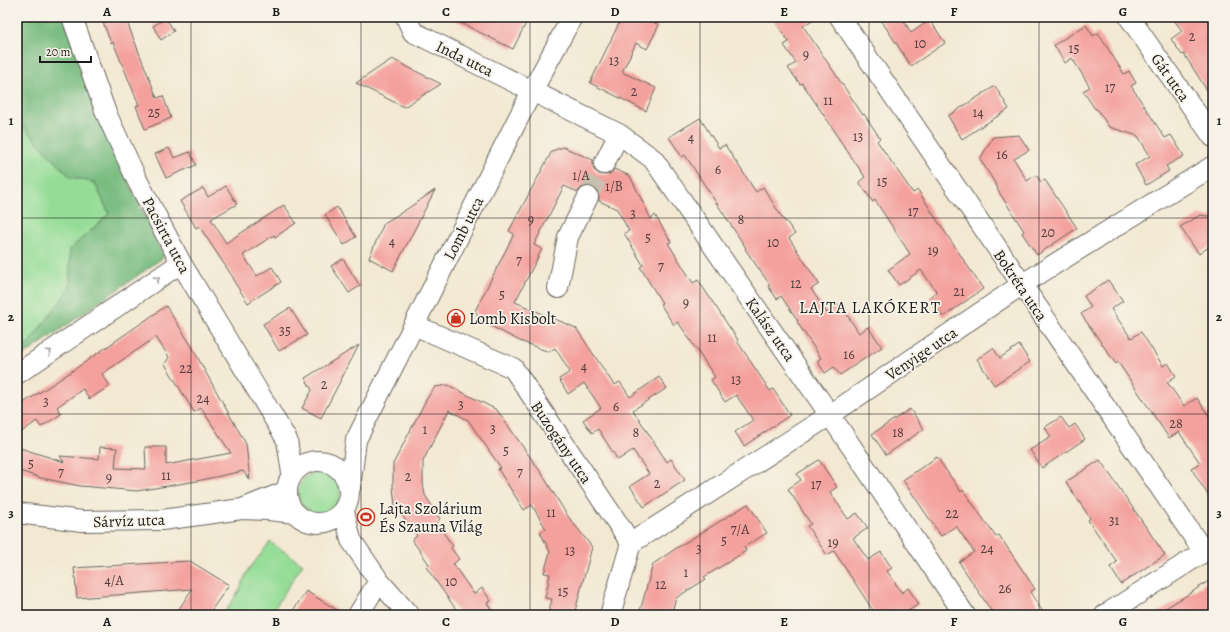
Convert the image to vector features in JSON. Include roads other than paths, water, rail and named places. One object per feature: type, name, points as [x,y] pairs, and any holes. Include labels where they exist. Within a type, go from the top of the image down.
[{"type":"street","name":"Pacsirta utca","points":[[72,17],[106,113],[137,180],[181,263],[287,440]]},
{"type":"street","name":"Inda utca","points":[[406,17],[413,32],[532,91]]},
{"type":"street","name":"Lomb utca","points":[[356,440],[532,91],[572,17]]},
{"type":"street","name":"Bokréta utca","points":[[840,17],[1021,285],[1208,550]]},
{"type":"street","name":"Gát utca","points":[[1129,17],[1213,137]]},
{"type":"street","name":"Kalász utca","points":[[532,91],[619,134],[653,159],[966,615]]},
{"type":"street","points":[[604,164],[619,134]]},
{"type":"street","name":"Venyige utca","points":[[631,543],[830,415],[1021,285],[1213,166]]},
{"type":"street","points":[[558,288],[568,237],[588,196]]},
{"type":"street","points":[[17,374],[181,263]]},
{"type":"street","name":"Buzogány utca","points":[[414,325],[513,368],[631,543]]},
{"type":"street","points":[[287,440],[320,461],[338,467],[346,477],[350,488]]},
{"type":"street","points":[[287,440],[290,482],[287,497],[291,509],[299,518],[310,523],[323,523],[335,519],[344,511],[349,500],[356,440]]},
{"type":"street","points":[[242,509],[290,482],[301,465],[320,461],[356,440]]},
{"type":"street","points":[[242,509],[295,513]]},
{"type":"street","name":"Sárvíz utca","points":[[17,513],[82,521],[162,520],[242,509]]},
{"type":"street","points":[[344,511],[351,540],[379,581],[409,615]]},
{"type":"street","points":[[323,523],[351,540]]},
{"type":"street","points":[[610,615],[631,543]]},
{"type":"street","points":[[1105,615],[1208,550]]},
{"type":"street","points":[[358,615],[379,581]]},
{"type":"tunnel","points":[[588,197],[604,164]]},
{"type":"place","name":"Lomb Kisbolt","points":[[456,318]]},
{"type":"place","name":"Lajta Szolárium És Szauna Világ","points":[[366,517]]},
{"type":"district","name":"LAJTA LAKÓKERT","points":[[870,307]]}]
